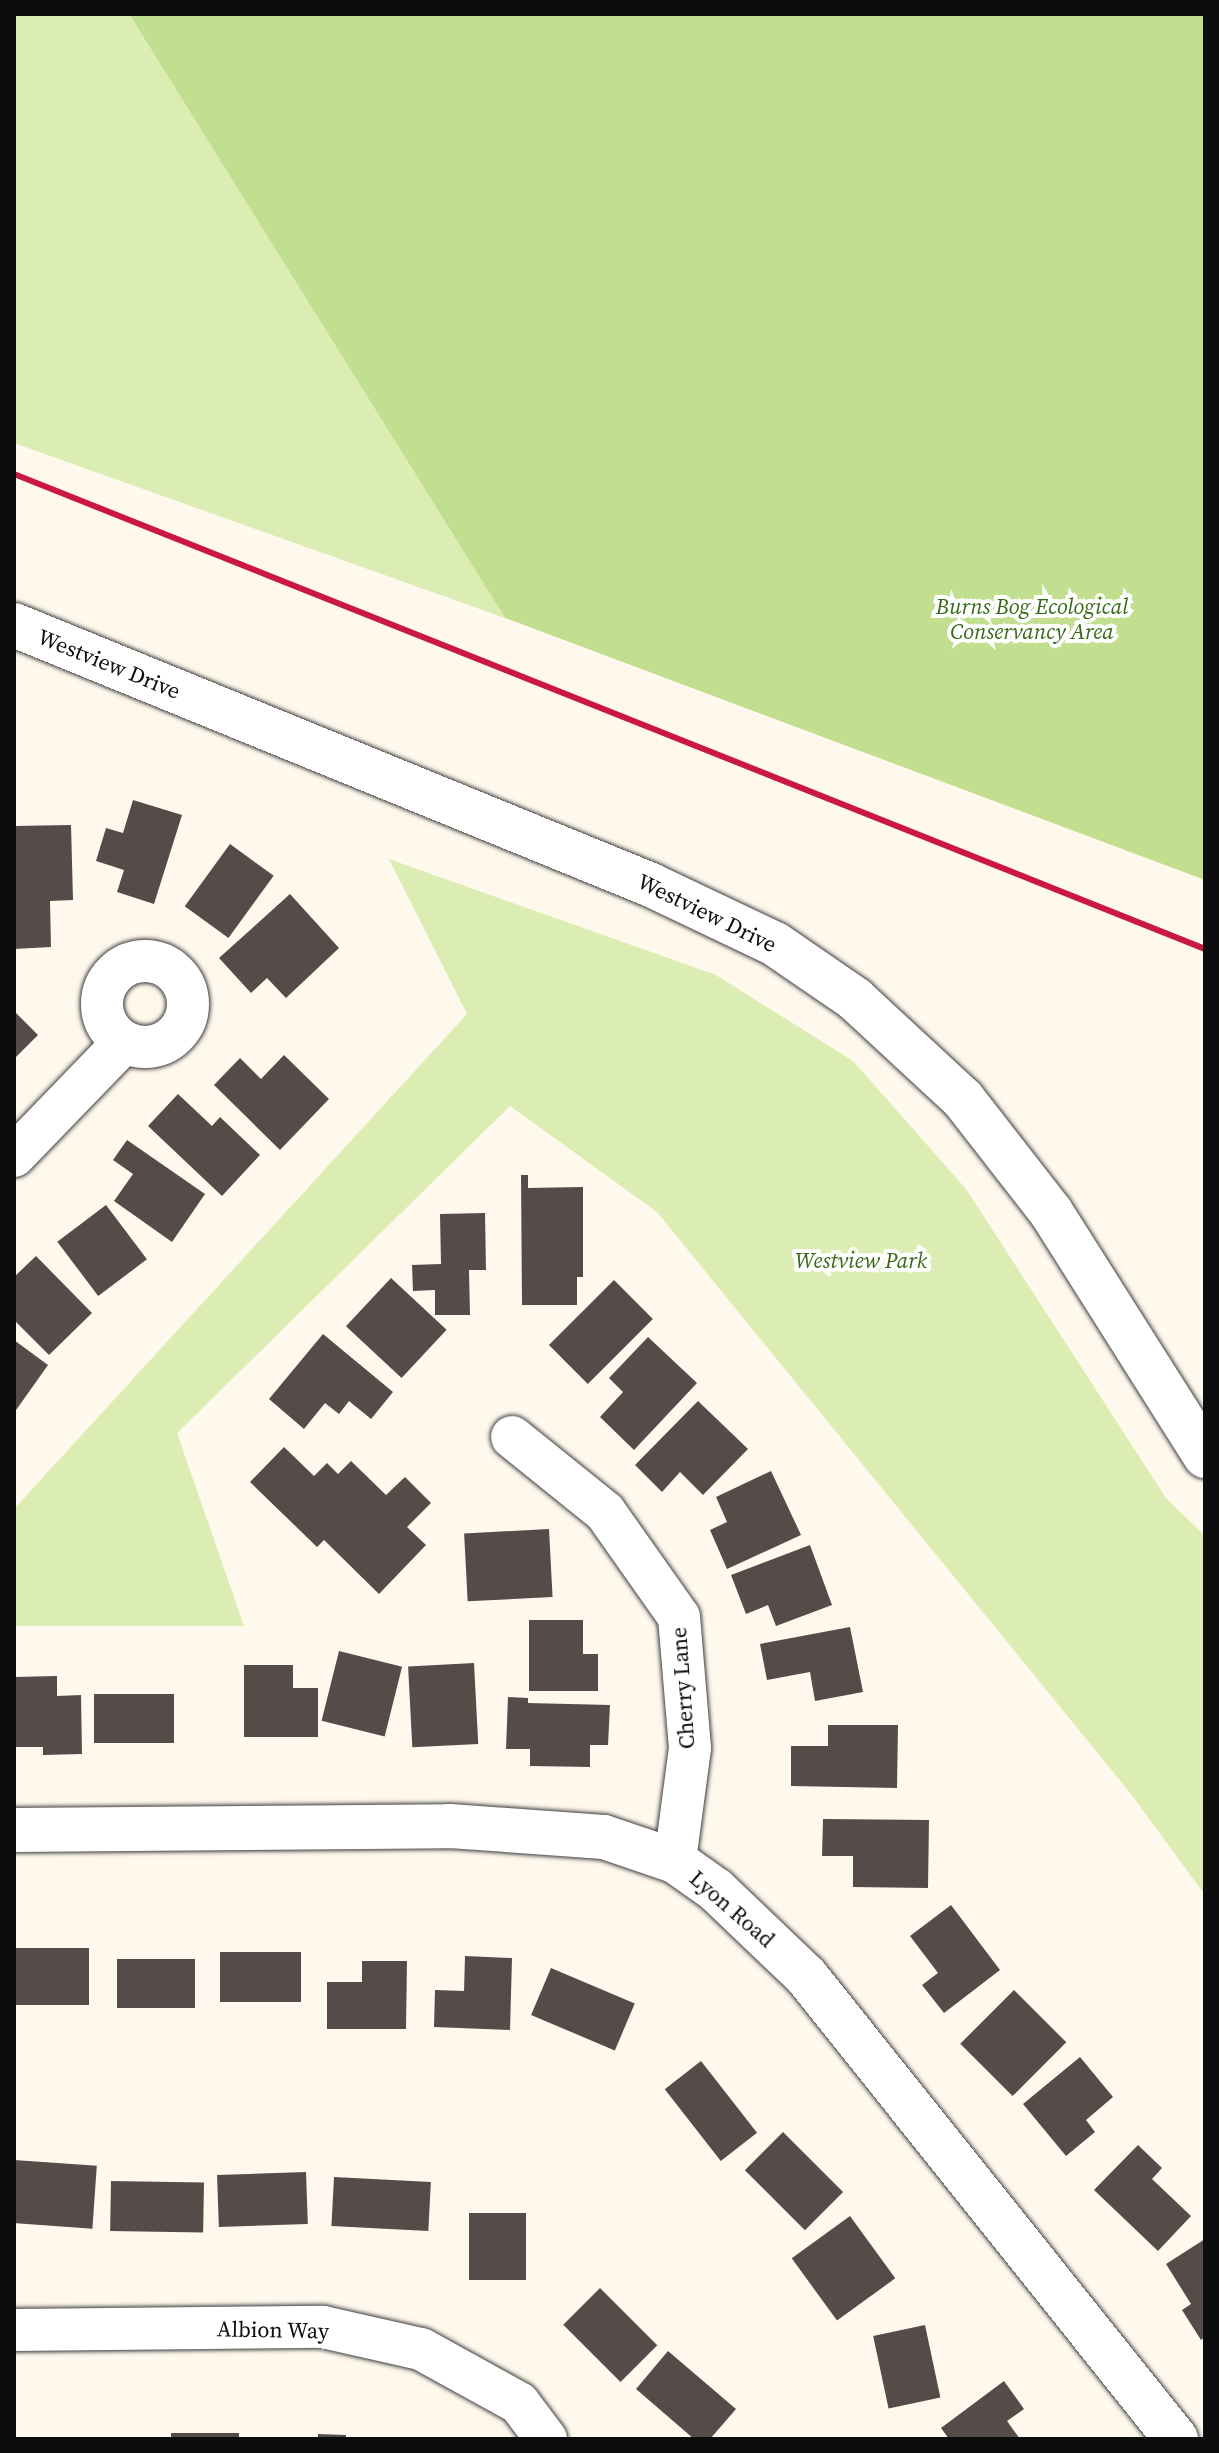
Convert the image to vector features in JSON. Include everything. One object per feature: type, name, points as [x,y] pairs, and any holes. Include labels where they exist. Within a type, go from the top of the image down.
[{"type":"street","name":"Westview Drive","points":[[14,625],[651,885],[775,944],[843,991],[963,1099],[1032,1186],[1205,1456]]},
{"type":"street","points":[[14,1156],[124,1042]]},
{"type":"street","name":"Cherry Lane","points":[[512,1437],[605,1512],[679,1617],[690,1748],[675,1861]]},
{"type":"street","name":"Lyon Road","points":[[14,1830],[450,1826],[604,1837],[675,1861],[716,1890],[806,1976],[1176,2439]]},
{"type":"street","name":"Albion Way","points":[[14,2330],[323,2327],[421,2349],[519,2403],[546,2439]]},
{"type":"green space","points":[[14,14],[129,14],[505,618],[14,443]]},
{"type":"green space","name":"Burns Bog Ecological Conservancy Area","points":[[129,14],[1205,14],[1205,880],[505,618]]},
{"type":"green space","name":"Westview Park","points":[[389,859],[716,975],[853,1061],[966,1189],[1166,1498],[1205,1536],[1205,1895],[1131,1794],[657,1212],[510,1106],[177,1433],[244,1626],[14,1626],[14,1509],[467,1014]]},
{"type":"building","points":[[133,800],[182,815],[154,904],[117,892],[124,870],[96,861],[106,828],[123,833]]},
{"type":"building","points":[[71,825],[73,900],[50,901],[51,947],[14,949],[14,826]]},
{"type":"building","points":[[230,844],[274,876],[228,938],[185,906]]},
{"type":"building","points":[[290,894],[339,948],[286,998],[267,978],[251,993],[219,958]]},
{"type":"building","points":[[14,1011],[38,1035],[14,1059]]},
{"type":"building","points":[[284,1055],[329,1099],[280,1150],[214,1085],[240,1058],[261,1079]]},
{"type":"building","points":[[178,1094],[212,1126],[220,1117],[260,1155],[222,1196],[148,1126]]},
{"type":"building","points":[[127,1140],[205,1194],[172,1242],[114,1201],[133,1174],[113,1160]]},
{"type":"building","points":[[521,1175],[528,1175],[528,1188],[583,1187],[583,1277],[577,1277],[577,1305],[522,1305]]},
{"type":"building","points":[[106,1205],[147,1259],[98,1296],[57,1242]]},
{"type":"building","points":[[485,1213],[486,1270],[469,1270],[470,1315],[435,1315],[435,1290],[413,1291],[412,1265],[441,1264],[440,1214]]},
{"type":"building","points":[[36,1256],[92,1313],[49,1355],[14,1320],[14,1277]]},
{"type":"building","points":[[391,1278],[447,1330],[402,1378],[346,1326]]},
{"type":"building","points":[[614,1280],[653,1319],[588,1384],[549,1345]]},
{"type":"building","points":[[323,1334],[393,1392],[371,1419],[349,1401],[339,1414],[325,1403],[304,1429],[269,1399]]},
{"type":"building","points":[[648,1337],[697,1383],[634,1450],[600,1417],[623,1392],[609,1378]]},
{"type":"building","points":[[14,1340],[48,1365],[14,1413]]},
{"type":"building","points":[[698,1401],[748,1449],[703,1495],[680,1472],[662,1492],[635,1465]]},
{"type":"building","points":[[284,1447],[314,1476],[327,1463],[338,1474],[351,1461],[386,1495],[405,1477],[431,1503],[407,1527],[426,1545],[379,1594],[324,1540],[317,1547],[250,1482]]},
{"type":"building","points":[[771,1471],[801,1535],[727,1569],[710,1530],[727,1522],[716,1497]]},
{"type":"building","points":[[549,1529],[553,1597],[468,1601],[464,1533]]},
{"type":"building","points":[[810,1545],[832,1605],[776,1626],[768,1605],[746,1614],[731,1575]]},
{"type":"building","points":[[529,1620],[583,1620],[583,1654],[598,1654],[598,1691],[529,1691]]},
{"type":"building","points":[[850,1627],[863,1692],[815,1701],[810,1672],[767,1680],[760,1644]]},
{"type":"building","points":[[339,1651],[402,1667],[385,1737],[322,1721]]},
{"type":"building","points":[[474,1663],[478,1744],[412,1747],[408,1666]]},
{"type":"building","points":[[244,1665],[293,1665],[293,1688],[318,1688],[318,1737],[244,1737]]},
{"type":"building","points":[[57,1676],[57,1696],[81,1695],[82,1754],[43,1755],[43,1747],[14,1747],[14,1677]]},
{"type":"building","points":[[94,1694],[174,1694],[174,1743],[94,1743]]},
{"type":"building","points":[[508,1697],[528,1698],[528,1703],[610,1705],[608,1745],[590,1745],[590,1767],[530,1766],[530,1749],[506,1749]]},
{"type":"building","points":[[828,1725],[898,1725],[897,1788],[791,1786],[791,1746],[828,1746]]},
{"type":"building","points":[[823,1819],[929,1820],[928,1888],[853,1887],[853,1856],[822,1856]]},
{"type":"building","points":[[951,1905],[1000,1970],[944,2013],[922,1985],[938,1973],[910,1936]]},
{"type":"building","points":[[14,1948],[89,1948],[89,2005],[14,2005]]},
{"type":"building","points":[[220,1952],[301,1952],[301,2002],[220,2002]]},
{"type":"building","points":[[465,1956],[512,1958],[510,2030],[434,2027],[435,1990],[464,1991]]},
{"type":"building","points":[[117,1959],[195,1959],[195,2008],[117,2008]]},
{"type":"building","points":[[362,1961],[407,1961],[406,2029],[327,2029],[327,1982],[362,1982]]},
{"type":"building","points":[[551,1968],[635,2004],[615,2051],[531,2015]]},
{"type":"building","points":[[1014,1990],[1066,2042],[1013,2096],[960,2044]]},
{"type":"building","points":[[1080,2057],[1113,2097],[1086,2120],[1095,2132],[1066,2156],[1023,2104]]},
{"type":"building","points":[[701,2061],[757,2133],[721,2161],[665,2089]]},
{"type":"building","points":[[783,2132],[843,2192],[805,2230],[745,2170]]},
{"type":"building","points":[[1138,2145],[1162,2168],[1152,2179],[1191,2216],[1158,2251],[1094,2190]]},
{"type":"building","points":[[14,2160],[97,2166],[92,2229],[14,2223]]},
{"type":"building","points":[[306,2172],[308,2224],[219,2227],[217,2175]]},
{"type":"building","points":[[334,2177],[431,2182],[428,2231],[331,2226]]},
{"type":"building","points":[[111,2181],[204,2183],[203,2233],[110,2231]]},
{"type":"building","points":[[469,2213],[526,2213],[526,2280],[469,2280]]},
{"type":"building","points":[[850,2216],[895,2278],[837,2321],[792,2258]]},
{"type":"building","points":[[1205,2239],[1205,2337],[1201,2340],[1182,2310],[1191,2304],[1166,2264]]},
{"type":"building","points":[[600,2288],[657,2345],[621,2382],[563,2325]]},
{"type":"building","points":[[925,2325],[940,2397],[889,2408],[873,2336]]},
{"type":"building","points":[[668,2351],[736,2409],[710,2439],[694,2439],[636,2389]]},
{"type":"building","points":[[1004,2381],[1024,2409],[1007,2421],[1020,2439],[949,2439],[941,2428]]},
{"type":"building","points":[[171,2433],[239,2433],[239,2439],[171,2439]]},
{"type":"building","points":[[318,2434],[346,2435],[346,2439],[318,2439]]},
{"type":"railway","points":[[14,474],[1205,949]]}]
